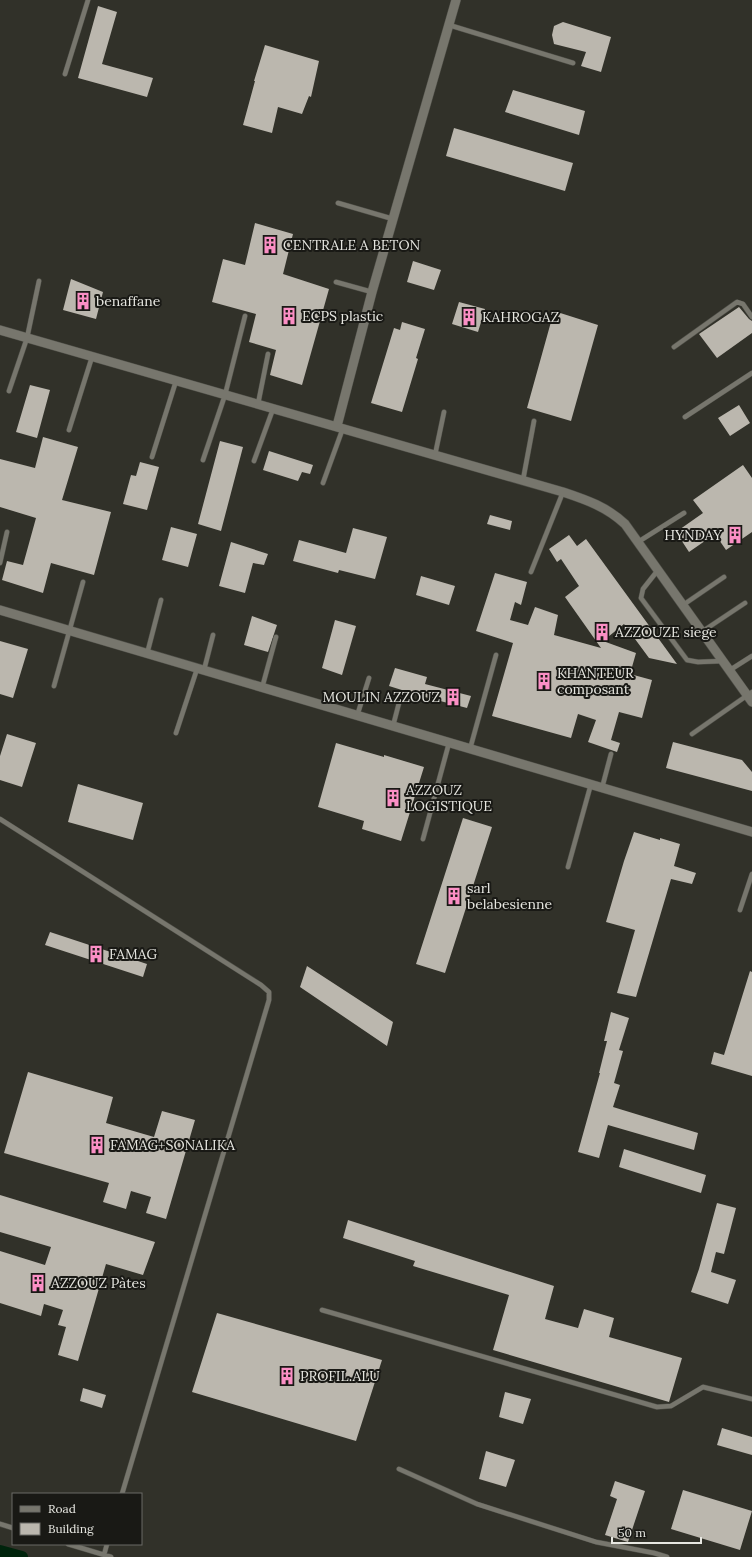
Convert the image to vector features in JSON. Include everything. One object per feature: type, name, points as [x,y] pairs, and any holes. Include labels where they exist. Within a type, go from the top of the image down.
[{"type":"street","points":[[340,427],[372,292],[456,0]]},
{"type":"street","points":[[0,330],[523,480],[599,505],[614,514],[625,524],[750,696]]},
{"type":"street","points":[[0,610],[752,832]]},
{"type":"lane","points":[[65,74],[88,0]]},
{"type":"lane","points":[[449,25],[573,63]]},
{"type":"lane","points":[[338,204],[393,219]]},
{"type":"lane","points":[[9,391],[27,338],[39,281]]},
{"type":"lane","points":[[336,282],[372,292]]},
{"type":"lane","points":[[674,347],[737,302],[743,304],[752,317]]},
{"type":"lane","points":[[203,460],[225,395],[245,316]]},
{"type":"lane","points":[[258,404],[268,354]]},
{"type":"lane","points":[[69,430],[92,356]]},
{"type":"lane","points":[[685,417],[752,373]]},
{"type":"lane","points":[[152,457],[176,381]]},
{"type":"lane","points":[[254,461],[273,409]]},
{"type":"lane","points":[[435,455],[444,412]]},
{"type":"lane","points":[[523,480],[534,421]]},
{"type":"lane","points":[[322,483],[340,427]]},
{"type":"lane","points":[[531,572],[563,492]]},
{"type":"lane","points":[[638,542],[684,513]]},
{"type":"lane","points":[[0,563],[7,532]]},
{"type":"lane","points":[[658,570],[643,589],[641,598],[687,660],[698,662],[724,661]]},
{"type":"lane","points":[[684,604],[724,577]]},
{"type":"lane","points":[[54,686],[71,631],[83,582]]},
{"type":"lane","points":[[148,654],[161,600]]},
{"type":"lane","points":[[703,631],[745,603]]},
{"type":"lane","points":[[176,733],[213,635]]},
{"type":"lane","points":[[262,688],[276,637]]},
{"type":"lane","points":[[470,749],[496,655]]},
{"type":"lane","points":[[730,670],[752,656]]},
{"type":"lane","points":[[357,716],[370,678]]},
{"type":"lane","points":[[692,734],[750,696]]},
{"type":"lane","points":[[393,726],[400,699]]},
{"type":"lane","points":[[423,840],[449,743]]},
{"type":"lane","points":[[602,788],[611,754]]},
{"type":"lane","points":[[568,867],[591,784]]},
{"type":"lane","points":[[0,819],[261,985],[269,992],[269,1000],[122,1493]]},
{"type":"lane","points":[[740,910],[752,874]]},
{"type":"lane","points":[[322,1310],[657,1407],[671,1406],[703,1387],[752,1399]]},
{"type":"lane","points":[[399,1469],[477,1504],[596,1542],[654,1553],[667,1557]]},
{"type":"lane","points":[[0,1524],[12,1528]]},
{"type":"lane","points":[[71,1545],[112,1557]]},
{"type":"lane","points":[[104,1555],[107,1545]]},
{"type":"building","points":[[98,6],[117,12],[102,64],[153,78],[147,97],[78,78]]},
{"type":"building","points":[[563,22],[611,37],[601,72],[581,66],[586,52],[554,44],[552,35],[554,26]]},
{"type":"building","points":[[265,45],[319,61],[311,97],[309,96],[302,114],[278,107],[272,133],[243,125]]},
{"type":"building","points":[[513,90],[585,111],[579,135],[505,112]]},
{"type":"building","points":[[454,128],[573,163],[565,191],[446,156]]},
{"type":"building","points":[[255,223],[293,234],[283,274],[329,289],[302,385],[270,375],[276,350],[249,342],[256,314],[212,302],[223,259],[245,265]]},
{"type":"building","points":[[413,261],[441,270],[434,290],[407,282]]},
{"type":"building","name":"benaffane","points":[[71,279],[103,292],[96,319],[63,310]]},
{"type":"building","name":"KAHROGAZ","points":[[459,302],[485,309],[478,332],[452,324]]},
{"type":"building","points":[[739,307],[752,321],[752,333],[717,358],[699,334]]},
{"type":"building","points":[[554,311],[598,325],[571,421],[527,408]]},
{"type":"building","points":[[402,322],[425,329],[416,358],[418,359],[402,412],[371,403],[394,328],[400,330]]},
{"type":"building","points":[[30,385],[50,390],[37,438],[16,432]]},
{"type":"building","points":[[739,405],[750,423],[730,436],[718,418]]},
{"type":"building","points":[[43,437],[78,447],[62,500],[111,512],[94,575],[51,563],[43,593],[2,580],[7,561],[23,565],[36,518],[0,507],[0,459],[35,468]]},
{"type":"building","points":[[220,441],[243,447],[221,531],[198,524]]},
{"type":"building","points":[[269,451],[313,465],[310,474],[302,472],[298,481],[263,470]]},
{"type":"building","points":[[140,462],[159,467],[147,510],[123,504],[131,475],[136,476]]},
{"type":"building","points":[[743,465],[752,478],[752,532],[726,550],[715,534],[689,552],[676,532],[703,513],[693,500]]},
{"type":"building","points":[[490,515],[512,521],[510,530],[487,524]]},
{"type":"building","points":[[171,527],[197,534],[188,567],[162,560]]},
{"type":"building","points":[[353,528],[387,537],[375,579],[339,570],[338,573],[293,561],[299,540],[346,553]]},
{"type":"building","points":[[569,535],[577,546],[586,539],[677,664],[649,658],[624,624],[603,641],[636,653],[630,674],[652,680],[642,718],[619,712],[611,740],[620,743],[617,752],[588,742],[596,720],[578,714],[571,738],[492,716],[513,643],[476,631],[495,573],[527,582],[521,605],[515,602],[510,620],[528,625],[535,607],[558,615],[554,635],[601,648],[565,597],[579,586],[561,559],[557,562],[549,549]]},
{"type":"building","points":[[231,542],[268,554],[264,565],[253,563],[245,593],[219,586]]},
{"type":"building","points":[[421,576],[455,586],[449,605],[416,595]]},
{"type":"building","points":[[252,616],[277,625],[268,652],[244,645]]},
{"type":"building","points":[[335,620],[356,626],[342,675],[322,668]]},
{"type":"building","points":[[0,641],[28,649],[13,698],[0,694]]},
{"type":"building","points":[[395,668],[427,677],[425,684],[471,696],[467,708],[389,686]]},
{"type":"building","points":[[7,734],[36,743],[22,787],[0,780],[0,756]]},
{"type":"building","points":[[673,742],[742,760],[752,772],[752,791],[666,768]]},
{"type":"building","points":[[336,743],[424,767],[401,841],[362,829],[364,821],[318,807]]},
{"type":"building","points":[[78,784],[143,803],[133,840],[68,822]]},
{"type":"building","name":"sarl belabesienne","points":[[463,818],[492,827],[445,973],[416,964]]},
{"type":"building","points":[[634,832],[680,844],[674,866],[696,873],[692,884],[671,879],[636,997],[617,993],[635,930],[606,922]]},
{"type":"building","name":"FAMAG","points":[[50,932],[147,964],[143,977],[45,945]]},
{"type":"building","points":[[307,966],[393,1022],[387,1046],[300,987]]},
{"type":"building","points":[[750,971],[752,972],[752,1076],[711,1064],[714,1052],[724,1055]]},
{"type":"building","points":[[611,1012],[629,1018],[619,1050],[623,1051],[614,1083],[620,1085],[613,1107],[698,1133],[694,1150],[608,1125],[599,1158],[578,1152],[600,1073],[607,1041],[604,1041]]},
{"type":"building","name":"FAMAG+SONALIKA","points":[[28,1072],[113,1097],[106,1123],[154,1137],[162,1111],[195,1120],[166,1219],[146,1213],[151,1197],[131,1191],[126,1209],[103,1202],[109,1183],[4,1153]]},
{"type":"building","points":[[624,1149],[706,1175],[701,1193],[619,1167]]},
{"type":"building","points":[[0,1195],[155,1242],[143,1275],[106,1264],[78,1361],[58,1355],[66,1327],[58,1325],[63,1310],[44,1304],[41,1316],[0,1303],[0,1251],[45,1265],[51,1247],[0,1232]]},
{"type":"building","points":[[717,1203],[736,1208],[724,1254],[716,1252],[711,1272],[736,1280],[728,1304],[691,1292],[699,1269]]},
{"type":"building","points":[[348,1220],[554,1286],[545,1319],[578,1328],[584,1309],[614,1318],[609,1337],[682,1358],[669,1402],[493,1350],[509,1295],[413,1266],[415,1261],[343,1238]]},
{"type":"building","name":"PROFIL.ALU","points":[[217,1313],[382,1360],[356,1441],[192,1392]]},
{"type":"building","points":[[83,1388],[106,1395],[102,1408],[80,1401]]},
{"type":"building","points":[[505,1392],[531,1399],[523,1424],[499,1417]]},
{"type":"building","points":[[722,1428],[752,1437],[752,1455],[717,1445]]},
{"type":"building","points":[[486,1451],[515,1460],[506,1487],[479,1479]]},
{"type":"building","points":[[615,1481],[645,1491],[628,1542],[605,1535],[617,1499],[610,1496]]},
{"type":"building","points":[[683,1490],[752,1511],[740,1550],[671,1529]]},
{"type":"waterway","points":[[0,1551],[22,1557]]},
{"type":"place","name":"CENTRALE A BETON","points":[[270,245]]},
{"type":"place","name":"benaffane","points":[[83,301]]},
{"type":"place","name":"ECPS plastic","points":[[289,316]]},
{"type":"place","name":"KAHROGAZ","points":[[469,317]]},
{"type":"place","name":"HYNDAY","points":[[735,535]]},
{"type":"place","name":"AZZOUZE siege","points":[[602,632]]},
{"type":"place","name":"KHANTEUR composant","points":[[544,681]]},
{"type":"place","name":"MOULIN AZZOUZ","points":[[453,697]]},
{"type":"place","name":"AZZOUZ LOGISTIQUE","points":[[393,798]]},
{"type":"place","name":"sarl belabesienne","points":[[454,896]]},
{"type":"place","name":"FAMAG","points":[[96,954]]},
{"type":"place","name":"FAMAG+SONALIKA","points":[[97,1145]]},
{"type":"place","name":"AZZOUZ Pàtes","points":[[38,1283]]},
{"type":"place","name":"PROFIL.ALU","points":[[287,1376]]}]
